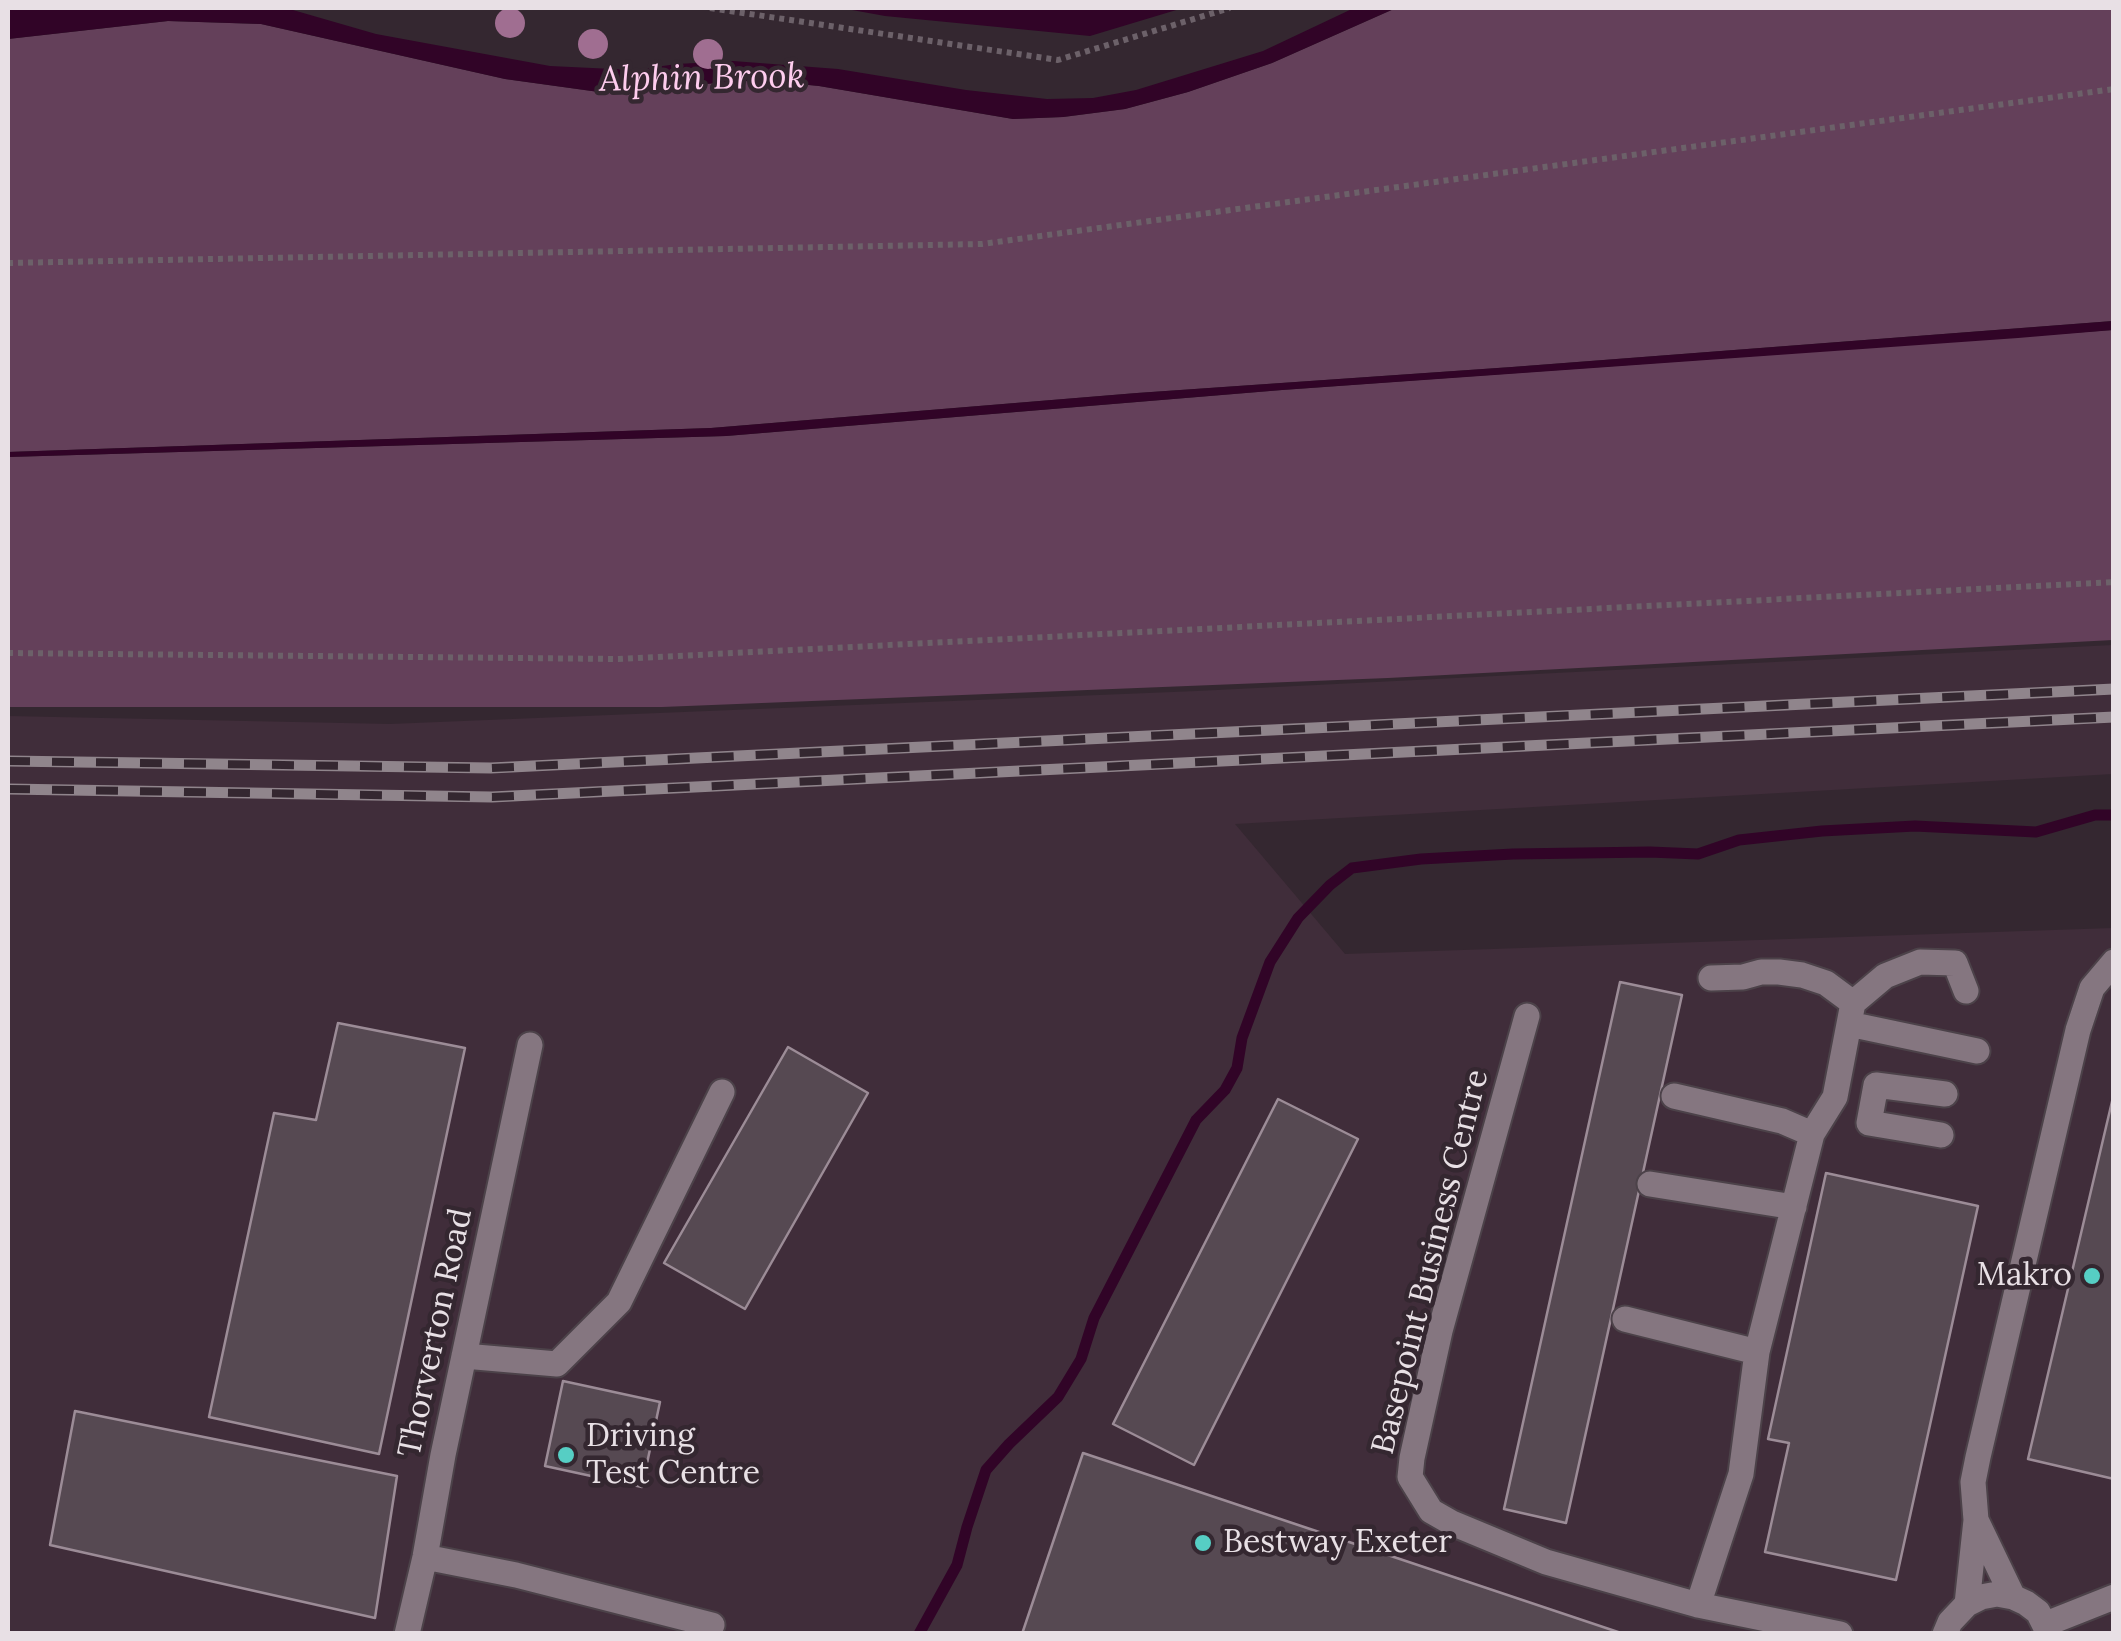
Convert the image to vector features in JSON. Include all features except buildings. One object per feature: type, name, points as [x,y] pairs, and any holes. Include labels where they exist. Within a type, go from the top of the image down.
[{"type":"street","points":[[1698,1605],[1741,1474],[1757,1352],[1812,1134],[1835,1097],[1851,1013],[1885,976],[1920,962],[1955,963],[1966,991]]},
{"type":"street","points":[[1948,1623],[1976,1520],[1973,1482],[1978,1457],[2078,1030],[2092,988],[2114,962]]},
{"type":"street","points":[[1711,978],[1761,972],[1802,975],[1826,983],[1851,1013],[1977,1050]]},
{"type":"street","name":"Basepoint Business Centre","points":[[1527,1016],[1440,1330],[1410,1477],[1431,1511],[1546,1562],[1698,1605],[1840,1634]]},
{"type":"street","name":"Thorverton Road","points":[[407,1634],[530,1045]]},
{"type":"street","points":[[1941,1135],[1869,1122],[1876,1085],[1945,1094]]},
{"type":"street","points":[[464,1356],[557,1364],[619,1302],[722,1092]]},
{"type":"street","points":[[1674,1096],[1782,1121],[1812,1134]]},
{"type":"street","points":[[1835,1097],[1872,1104]]},
{"type":"street","points":[[1650,1184],[1794,1207]]},
{"type":"street","points":[[1625,1320],[1757,1352]]},
{"type":"street","points":[[1976,1520],[2013,1597]]},
{"type":"street","points":[[425,1557],[516,1575],[712,1625]]},
{"type":"street","points":[[1948,1623],[1981,1597],[1997,1594],[2026,1602],[2048,1629],[2114,1598]]},
{"type":"path","points":[[710,8],[1058,60],[1230,8]]},
{"type":"path","points":[[8,264],[982,244],[2114,89]]},
{"type":"path","points":[[8,653],[618,659],[2114,582]]},
{"type":"shaded area","points":[[1396,8],[2113,8],[2113,321],[711,428],[8,452],[8,39],[168,21],[261,24],[505,79],[599,92],[758,80],[819,86],[1013,119],[1125,109],[1188,92],[1272,63]]},
{"type":"shaded area","points":[[2113,330],[2113,640],[1388,678],[662,707],[8,707],[8,457],[726,436],[1282,390]]},
{"type":"shaded area","points":[[2113,645],[2113,774],[1235,824],[1345,954],[2113,928],[2113,1633],[8,1634],[8,716],[390,724],[1197,691]]},
{"type":"water","name":"Alphin Brook","points":[[286,8],[376,34],[550,66],[634,70],[733,61],[838,69],[1047,99],[1093,98],[1136,90],[1263,51],[1354,8],[1396,8],[1272,63],[1188,92],[1125,109],[1013,119],[819,86],[758,80],[599,92],[505,79],[261,24],[168,21],[8,39],[8,10]]},
{"type":"water","points":[[841,8],[1183,8],[1090,36],[885,16]]},
{"type":"water","points":[[2113,321],[2113,330],[2018,338],[1282,390],[726,436],[8,457],[8,452],[711,428]]},
{"type":"waterway","points":[[919,1634],[957,1565],[986,1470],[1058,1397],[1081,1359],[1094,1318],[1196,1120],[1225,1090],[1237,1068],[1242,1038],[1270,962],[1298,918],[1352,868],[1513,854],[1698,854],[1739,840],[1915,826],[2036,832],[2095,815],[2114,815]]},
{"type":"railway","points":[[8,761],[491,768],[2114,689]]},
{"type":"railway","points":[[8,789],[492,797],[2114,717]]},
{"type":"place","name":"Makro","points":[[2092,1276]]},
{"type":"place","name":"Driving Test Centre","points":[[566,1455]]},
{"type":"place","name":"Bestway Exeter","points":[[1203,1543]]}]
